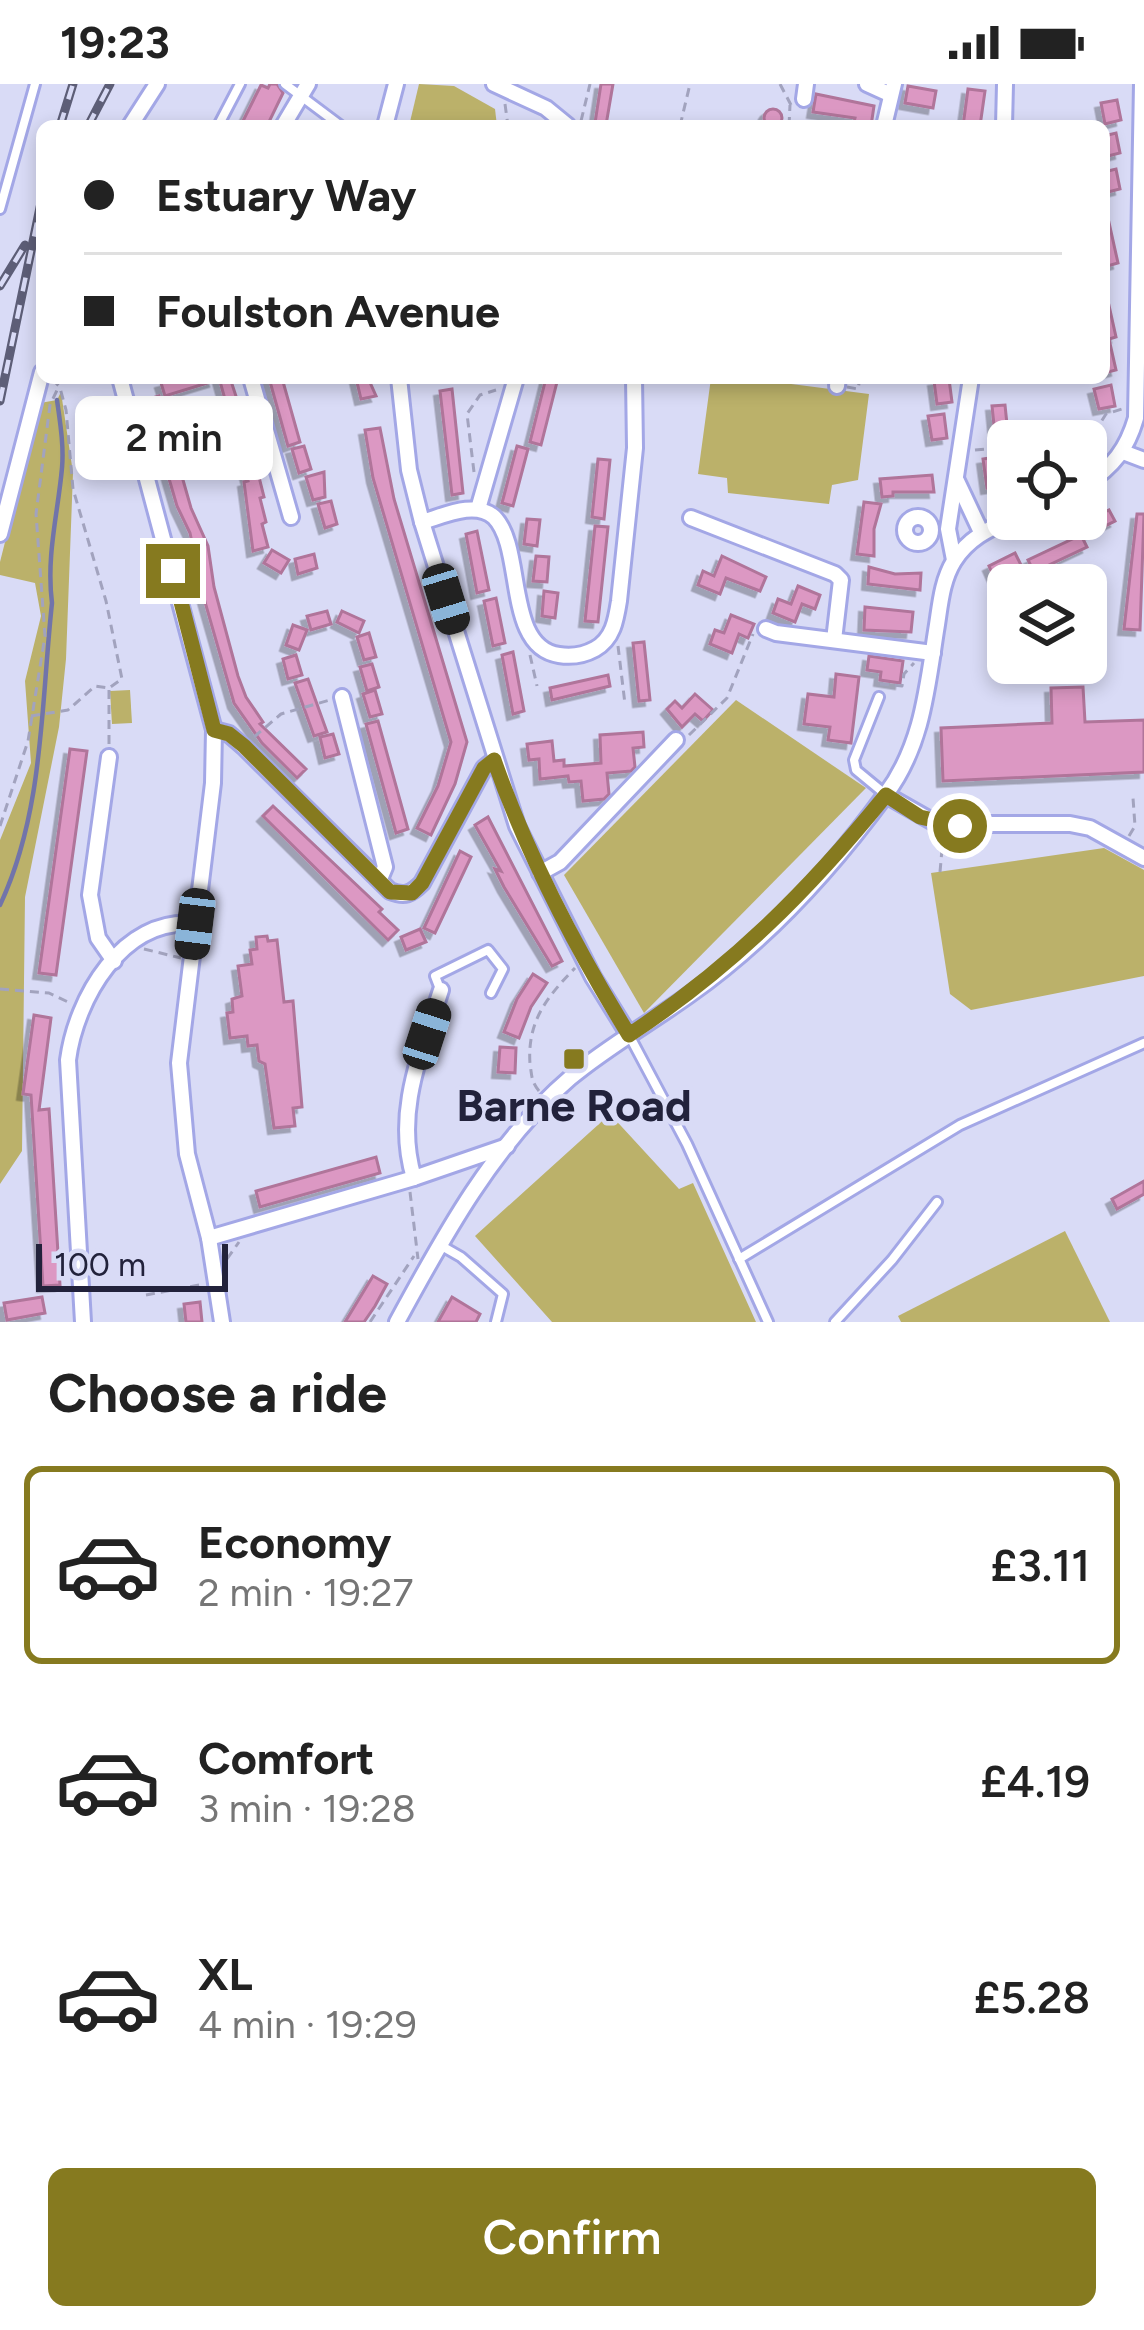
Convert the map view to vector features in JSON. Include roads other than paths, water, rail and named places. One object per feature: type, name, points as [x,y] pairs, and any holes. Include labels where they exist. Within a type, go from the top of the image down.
[{"type":"street","points":[[134,120],[158,84]]},
{"type":"street","points":[[387,120],[396,84]]},
{"type":"street","points":[[495,84],[563,120]]},
{"type":"street","points":[[867,84],[891,89],[885,120]]},
{"type":"street","points":[[1004,120],[1005,84]]},
{"type":"street","points":[[1107,469],[1131,436],[1136,409],[1142,84]]},
{"type":"street","points":[[286,120],[304,90]]},
{"type":"street","points":[[0,534],[39,384]]},
{"type":"street","points":[[122,384],[214,730],[213,783],[179,1064],[180,1110],[222,1322]]},
{"type":"street","points":[[253,384],[291,517]]},
{"type":"street","points":[[400,384],[409,470],[422,522],[517,826],[629,1035]]},
{"type":"street","points":[[480,502],[503,532],[531,636],[550,653],[562,656],[600,647],[610,635],[619,601],[635,448],[634,384]]},
{"type":"street","points":[[954,560],[949,543],[952,500],[969,384]]},
{"type":"street","points":[[480,502],[514,386]]},
{"type":"street","points":[[1123,452],[1144,460]]},
{"type":"street","points":[[956,481],[981,532]]},
{"type":"street","points":[[928,522],[952,500]]},
{"type":"street","points":[[422,522],[480,502]]},
{"type":"street","points":[[691,518],[835,574],[842,591],[834,640]]},
{"type":"street","points":[[397,1322],[440,1245],[507,1146],[568,1080],[692,993],[751,944],[824,871],[886,795],[906,765],[922,724],[928,653],[944,582],[954,560],[987,529]]},
{"type":"street","points":[[766,629],[928,653]]},
{"type":"street","points":[[342,697],[385,867],[380,879]]},
{"type":"street","points":[[214,730],[244,746],[390,892],[401,895],[412,893],[422,883],[484,768],[494,760]]},
{"type":"street","points":[[539,873],[560,862],[676,740]]},
{"type":"street","points":[[109,757],[90,896],[98,938],[114,961]]},
{"type":"street","points":[[886,795],[937,824],[1070,824],[1090,828],[1144,857]]},
{"type":"street","points":[[83,1322],[68,1060],[79,1008],[130,946],[179,922],[195,924]]},
{"type":"street","points":[[410,1179],[405,1115],[441,990]]},
{"type":"street","points":[[209,1238],[507,1146]]},
{"type":"lane","points":[[0,209],[34,84]]},
{"type":"lane","points":[[221,120],[240,84]]},
{"type":"lane","points":[[285,84],[304,90],[334,120]]},
{"type":"lane","points":[[879,697],[854,760],[856,770],[886,795]]},
{"type":"lane","points":[[441,990],[435,976],[488,950],[502,969],[491,993]]},
{"type":"lane","points":[[629,1035],[687,1144],[768,1322]]},
{"type":"lane","points":[[739,1259],[960,1125],[1144,1043]]},
{"type":"lane","points":[[835,1322],[937,1202]]},
{"type":"lane","points":[[440,1245],[503,1294],[496,1322]]},
{"type":"waterway","points":[[0,905],[25,833],[38,757],[62,459],[57,400]]},
{"type":"railway","points":[[62,120],[73,84]]},
{"type":"railway","points":[[91,120],[110,84]]},
{"type":"railway","points":[[0,401],[36,227]]},
{"type":"railway","points":[[0,286],[25,245]]},
{"type":"place","name":"Barne Road","points":[[574,1059]]}]
